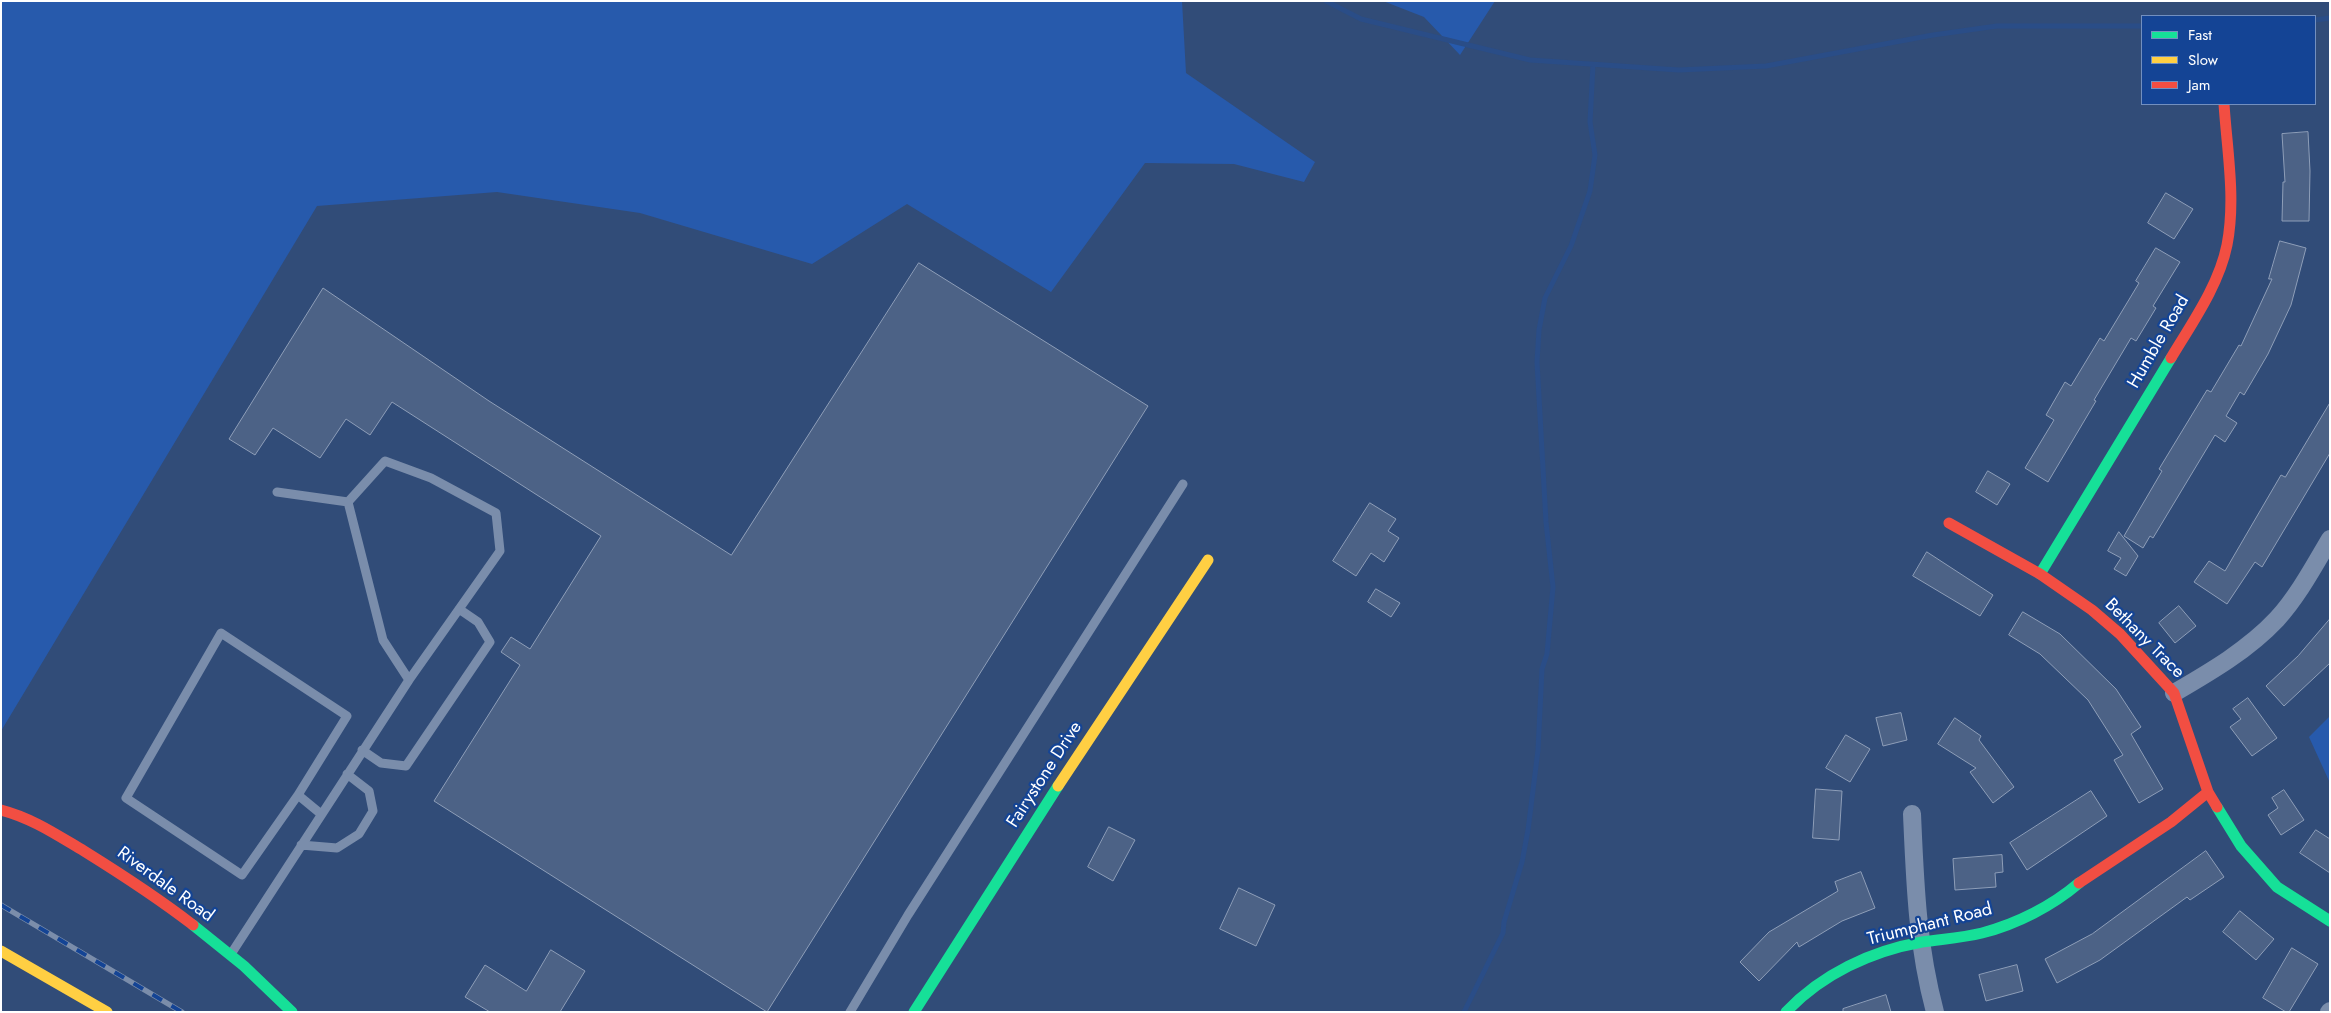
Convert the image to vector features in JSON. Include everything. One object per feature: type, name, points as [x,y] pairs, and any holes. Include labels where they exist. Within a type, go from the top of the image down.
[{"type":"street","name":"Humble Road","points":[[2040,574],[2184,338],[2213,284],[2227,246],[2231,207],[2224,105]]},
{"type":"street","name":"Bethany Trace","points":[[1949,523],[2040,574],[2092,610],[2120,634],[2174,693],[2208,792],[2241,846],[2277,887],[2330,921]]},
{"type":"street","points":[[2174,693],[2241,650],[2277,619],[2305,581],[2330,539]]},
{"type":"street","name":"Fairystone Drive","points":[[914,1012],[1071,766],[1208,560]]},
{"type":"street","name":"Triumphant Road","points":[[1786,1012],[1795,1001],[1841,970],[1870,956],[1920,942],[1978,935],[2032,914],[2054,902],[2098,869],[2187,812],[2208,792]]},
{"type":"street","name":"Riverdale Road","points":[[1,810],[38,823],[106,864],[158,899],[230,956],[292,1012]]},
{"type":"street","points":[[1912,814],[1916,917],[1924,973],[1935,1012]]},
{"type":"street","points":[[1,951],[107,1012]]},
{"type":"lane","points":[[230,956],[362,750],[500,551],[496,512],[431,478],[385,461],[348,502]]},
{"type":"lane","points":[[850,1012],[908,915],[1183,484]]},
{"type":"lane","points":[[277,492],[348,502]]},
{"type":"lane","points":[[348,502],[383,640],[409,680]]},
{"type":"lane","points":[[362,750],[382,763],[406,766],[490,642],[478,622],[459,609]]},
{"type":"lane","points":[[221,633],[347,716],[298,795],[242,875],[126,798],[221,633]]},
{"type":"lane","points":[[301,845],[337,848],[359,834],[373,811],[369,791],[347,774]]},
{"type":"lane","points":[[298,795],[321,814]]},
{"type":"shaded area","points":[[1,1],[1182,1],[1186,73],[1315,162],[1304,182],[1234,164],[1145,163],[1051,292],[907,204],[812,264],[640,213],[497,192],[317,206],[1,731]]},
{"type":"shaded area","points":[[1383,1],[1495,1],[1460,55],[1424,17]]},
{"type":"shaded area","points":[[2330,716],[2330,783],[2309,737]]},
{"type":"building","points":[[2308,132],[2310,171],[2309,221],[2282,221],[2283,182],[2285,182],[2282,134]]},
{"type":"building","points":[[2166,193],[2193,209],[2174,239],[2148,223]]},
{"type":"building","points":[[2280,241],[2306,248],[2291,305],[2268,354],[2244,395],[2240,392],[2226,416],[2237,423],[2225,442],[2215,435],[2153,538],[2150,536],[2143,548],[2124,536],[2162,471],[2159,469],[2207,390],[2211,392],[2239,345],[2241,346],[2272,279],[2269,279]]},
{"type":"building","points":[[2156,248],[2180,262],[2153,306],[2156,308],[2136,341],[2131,338],[2048,482],[2025,468],[2054,420],[2046,415],[2065,382],[2071,386],[2100,338],[2104,341],[2139,283],[2136,281]]},
{"type":"building","points":[[919,263],[1148,406],[767,1012],[434,801],[520,665],[501,652],[511,637],[530,649],[601,536],[392,402],[370,435],[346,419],[320,458],[273,428],[255,455],[229,439],[323,288],[489,401],[731,555]]},
{"type":"building","points":[[2330,403],[2330,453],[2262,567],[2255,562],[2227,604],[2194,582],[2209,561],[2225,571],[2281,475],[2285,477]]},
{"type":"building","points":[[1988,471],[2010,484],[1997,505],[1976,492]]},
{"type":"building","points":[[1370,503],[1396,519],[1388,531],[1399,538],[1384,562],[1371,553],[1356,576],[1333,561]]},
{"type":"building","points":[[2119,532],[2138,556],[2126,576],[2114,569],[2121,558],[2108,551]]},
{"type":"building","points":[[1927,552],[1993,595],[1980,616],[1913,576]]},
{"type":"building","points":[[1376,589],[1400,603],[1391,617],[1368,602]]},
{"type":"building","points":[[2179,606],[2196,626],[2175,643],[2159,623]]},
{"type":"building","points":[[2023,612],[2060,634],[2116,689],[2141,727],[2131,734],[2163,789],[2139,803],[2114,760],[2123,755],[2088,700],[2040,654],[2009,635]]},
{"type":"building","points":[[2330,619],[2330,663],[2284,706],[2266,686],[2298,656]]},
{"type":"building","points":[[2248,698],[2277,738],[2252,756],[2230,727],[2241,719],[2233,709]]},
{"type":"building","points":[[1901,713],[1907,740],[1883,746],[1876,718]]},
{"type":"building","points":[[1955,718],[1981,736],[1979,740],[2014,787],[1993,803],[1970,772],[1976,768],[1938,744]]},
{"type":"building","points":[[1846,735],[1870,749],[1850,782],[1826,768]]},
{"type":"building","points":[[1816,789],[1842,791],[1839,840],[1813,838]]},
{"type":"building","points":[[2284,790],[2304,820],[2281,835],[2268,815],[2278,808],[2272,798]]},
{"type":"building","points":[[2091,791],[2107,816],[2027,870],[2010,843]]},
{"type":"building","points":[[1109,827],[1135,840],[1113,881],[1088,867]]},
{"type":"building","points":[[2316,830],[2330,839],[2330,873],[2300,853]]},
{"type":"building","points":[[2206,851],[2224,877],[2190,900],[2187,897],[2100,960],[2057,983],[2045,959],[2092,934]]},
{"type":"building","points":[[2002,855],[2003,872],[1995,873],[1996,887],[1955,890],[1953,859]]},
{"type":"building","points":[[1861,872],[1875,908],[1842,921],[1799,947],[1797,942],[1759,981],[1740,962],[1769,932],[1838,891],[1835,882]]},
{"type":"building","points":[[1239,888],[1275,905],[1256,946],[1220,929]]},
{"type":"building","points":[[2240,911],[2274,939],[2256,960],[2223,932]]},
{"type":"building","points":[[2292,948],[2318,964],[2289,1012],[2286,1012],[2263,998]]},
{"type":"building","points":[[551,950],[585,971],[560,1012],[490,1012],[465,997],[485,965],[526,991]]},
{"type":"building","points":[[2017,965],[2023,991],[1986,1001],[1979,975]]},
{"type":"building","points":[[1886,995],[1891,1012],[1843,1012],[1843,1009]]},
{"type":"waterway","points":[[1326,1],[1361,19],[1530,60],[1679,70],[1766,66],[1933,35],[1997,26],[2141,26]]},
{"type":"waterway","points":[[2316,20],[2330,18]]},
{"type":"waterway","points":[[1464,1012],[1503,933],[1504,922],[1522,862],[1528,830],[1538,750],[1542,669],[1547,654],[1553,587],[1546,522],[1537,362],[1539,330],[1545,298],[1571,246],[1590,191],[1595,155],[1590,122],[1593,65]]},
{"type":"railway","points":[[1,905],[182,1012]]},
{"type":"traffic: fast","points":[[2040,574],[2171,358]]},
{"type":"traffic: fast","points":[[914,1012],[1058,786]]},
{"type":"traffic: fast","points":[[2217,807],[2241,846],[2277,887],[2330,921]]},
{"type":"traffic: fast","points":[[1786,1012],[1815,986],[1848,966],[1866,958],[1903,946],[1974,935],[2008,925],[2046,907],[2079,883]]},
{"type":"traffic: fast","points":[[193,925],[244,966],[292,1012]]},
{"type":"traffic: slow","points":[[1058,786],[1208,560]]},
{"type":"traffic: slow","points":[[1,951],[107,1012]]},
{"type":"traffic: jam","points":[[2171,358],[2196,317],[2218,275],[2227,245],[2230,228],[2231,192],[2224,105]]},
{"type":"traffic: jam","points":[[1949,523],[2040,574],[2092,610],[2120,634],[2174,693],[2208,792],[2217,807]]},
{"type":"traffic: jam","points":[[2079,883],[2171,822],[2208,792]]},
{"type":"traffic: jam","points":[[1,810],[34,822],[64,839],[139,886],[193,925]]}]
